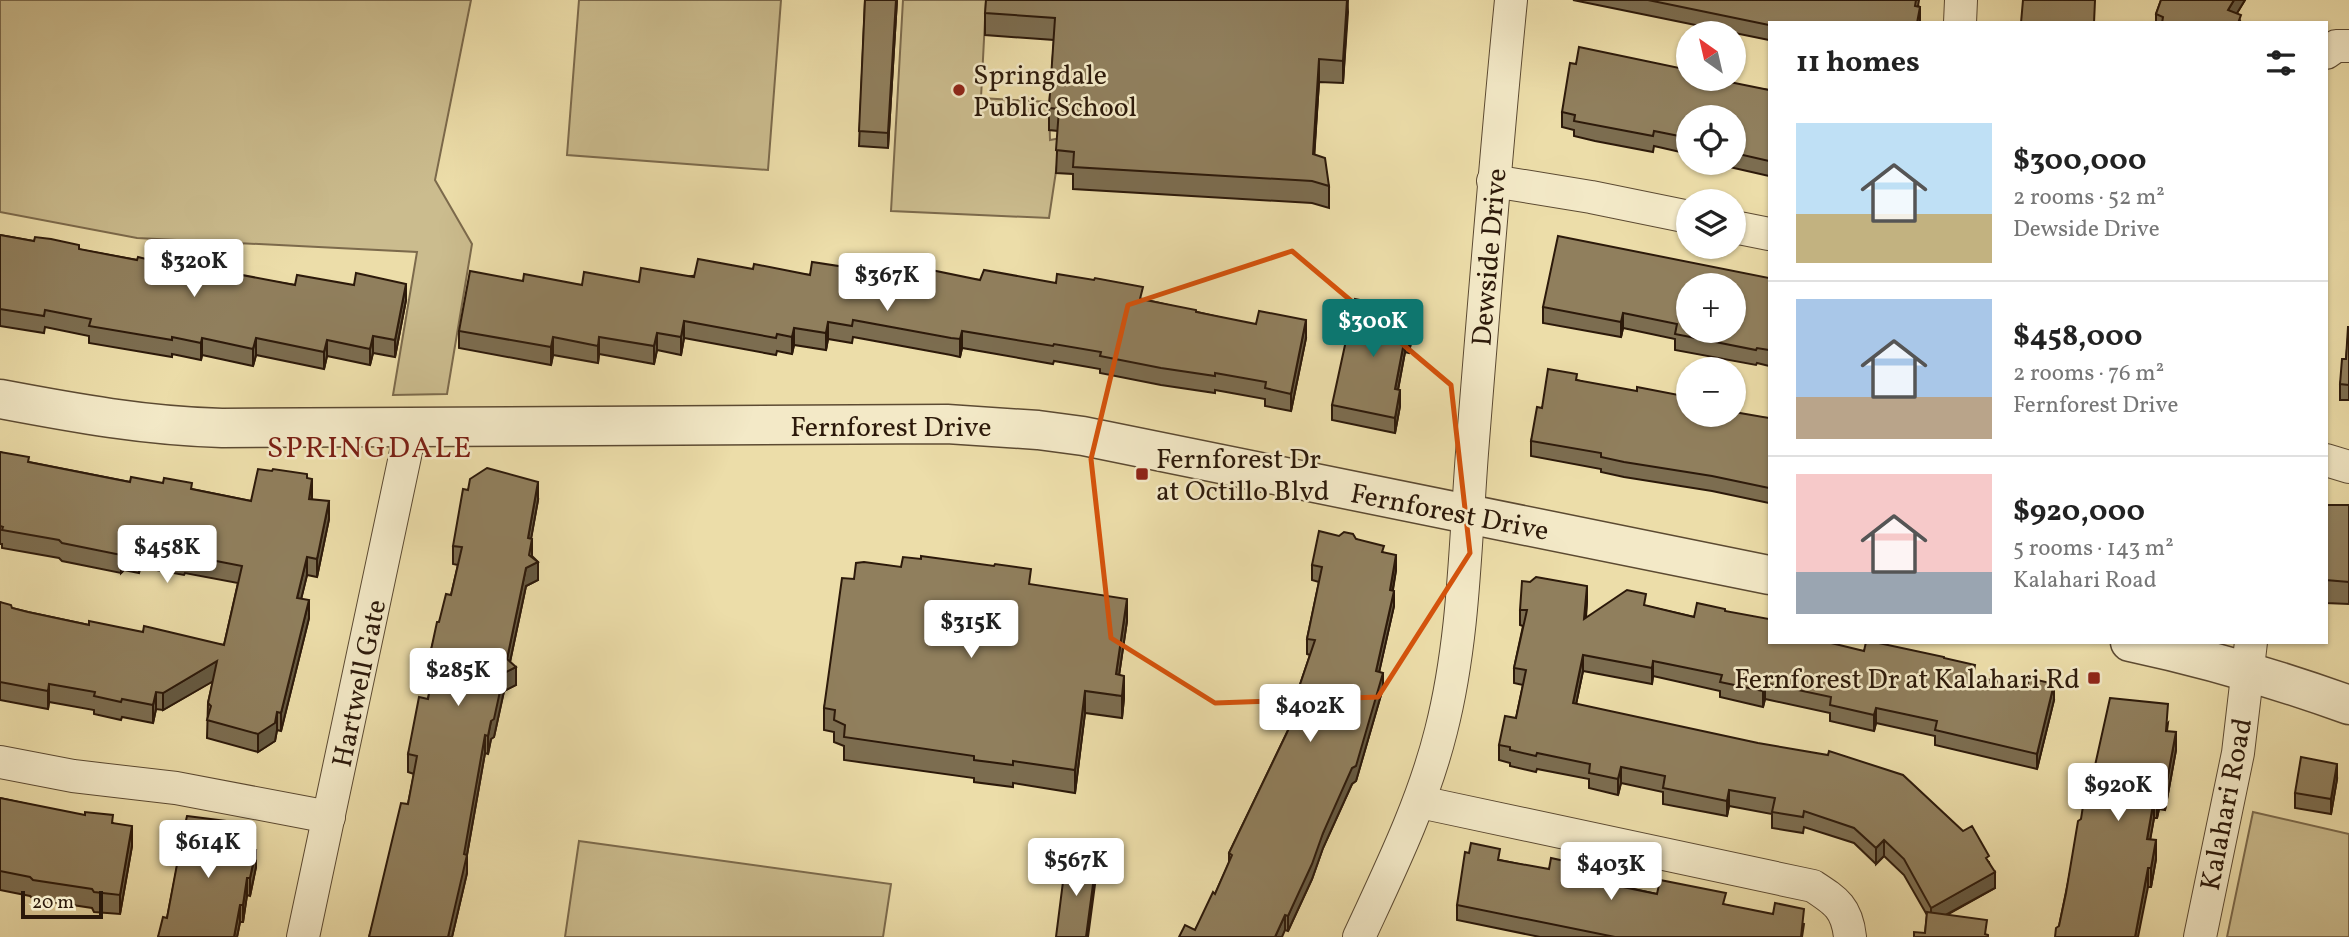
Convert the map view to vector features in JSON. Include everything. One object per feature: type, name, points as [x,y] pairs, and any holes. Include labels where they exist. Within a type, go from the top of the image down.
[{"type":"street","name":"Dewside Drive","points":[[1359,937],[1420,802],[1453,680],[1493,181],[1511,0]]},
{"type":"street","points":[[1960,21],[1961,0]]},
{"type":"street","points":[[2328,52],[2336,46],[2349,46]]},
{"type":"street","points":[[1493,181],[1591,197],[1676,215]]},
{"type":"street","points":[[1746,229],[1768,234]]},
{"type":"street","name":"Fernforest Drive","points":[[0,399],[115,420],[167,426],[992,426],[1083,436],[1768,575]]},
{"type":"street","name":"Hartwell Gate","points":[[303,937],[411,428]]},
{"type":"street","points":[[2328,461],[2349,467]]},
{"type":"street","points":[[2139,644],[2205,659],[2249,657],[2349,705]]},
{"type":"street","name":"Kalahari Road","points":[[2200,937],[2238,752],[2249,657]]},
{"type":"street","points":[[0,762],[73,776],[176,788],[329,817]]},
{"type":"street","points":[[1420,802],[1813,886],[1838,902],[1849,923],[1850,937]]},
{"type":"highlighted area","points":[[1292,251],[1451,385],[1470,553],[1378,697],[1215,703],[1111,638],[1091,459],[1128,305]]},
{"type":"shaded area","points":[[0,0],[471,0],[435,180],[472,244],[447,394],[393,395],[417,252],[137,238],[0,212]]},
{"type":"shaded area","points":[[579,0],[781,0],[768,170],[567,155]]},
{"type":"shaded area","points":[[903,0],[986,0],[981,98],[1049,102],[1050,140],[1061,138],[1049,218],[891,211]]},
{"type":"shaded area","points":[[2253,812],[2349,834],[2349,937],[2227,937]]},
{"type":"shaded area","points":[[579,841],[891,884],[883,937],[565,937]]},
{"type":"building","points":[[865,0],[896,0],[888,133],[859,131]]},
{"type":"building","points":[[986,0],[1347,0],[1343,61],[1319,59],[1313,154],[1325,158],[1329,186],[1312,181],[1073,167],[1074,152],[1056,150],[1059,109],[1049,108],[1055,18],[985,13]]},
{"type":"building","points":[[1648,0],[1916,0],[1915,6],[1920,7],[1917,21],[1768,21],[1768,25]]},
{"type":"building","points":[[2023,0],[2095,0],[2094,21],[2021,21]]},
{"type":"building","points":[[2161,0],[2234,0],[2228,10],[2241,15],[2239,21],[2162,21],[2163,17],[2156,14]]},
{"type":"building","points":[[1579,47],[1676,67],[1676,91],[1746,91],[1746,85],[1768,90],[1768,161],[1746,156],[1746,105],[1676,105],[1676,135],[1654,131],[1653,136],[1574,121],[1575,115],[1562,112],[1570,63],[1576,64]]},
{"type":"building","points":[[0,235],[34,241],[35,237],[51,239],[79,245],[79,249],[137,260],[138,257],[150,260],[152,258],[295,285],[297,275],[354,285],[356,273],[406,284],[395,340],[373,336],[370,349],[327,340],[324,352],[256,338],[253,349],[202,338],[201,343],[172,337],[172,340],[89,326],[91,319],[45,310],[44,316],[0,309]]},
{"type":"building","points":[[1558,236],[1744,273],[1676,273],[1676,324],[1623,313],[1621,322],[1543,307]]},
{"type":"building","points":[[868,257],[980,280],[984,270],[1056,283],[1057,274],[1095,278],[1143,287],[1140,299],[1256,324],[1259,311],[1306,320],[1291,394],[1265,388],[1266,382],[1215,373],[1215,376],[1161,368],[1100,356],[1101,352],[1054,344],[1053,346],[962,331],[960,339],[951,338],[853,320],[852,326],[828,322],[826,333],[794,328],[792,337],[777,334],[776,338],[684,321],[681,337],[657,333],[654,346],[599,337],[598,346],[553,337],[551,347],[459,331],[470,271],[523,281],[524,274],[582,285],[584,272],[639,282],[641,268],[694,277],[698,259],[753,269],[754,264],[810,275],[812,262],[865,270]]},
{"type":"building","points":[[1746,273],[1768,278],[1768,350],[1721,343],[1746,343]]},
{"type":"building","points":[[1355,299],[1414,311],[1409,338],[1405,337],[1395,389],[1400,390],[1395,418],[1332,405]]},
{"type":"building","points":[[2348,327],[2349,385],[2340,384],[2342,359],[2346,359]]},
{"type":"building","points":[[1548,369],[1577,374],[1576,380],[1637,391],[1637,387],[1676,394],[1676,427],[1746,427],[1746,414],[1768,418],[1768,488],[1624,462],[1601,457],[1601,453],[1531,441],[1537,407],[1542,408]]},
{"type":"building","points":[[0,452],[29,457],[28,462],[130,482],[131,477],[163,483],[164,478],[192,483],[191,489],[251,501],[258,469],[307,474],[307,478],[312,479],[309,499],[329,501],[317,559],[307,557],[297,598],[309,600],[281,713],[277,712],[275,723],[258,734],[207,720],[217,661],[163,693],[156,692],[153,705],[122,699],[121,702],[94,696],[95,692],[49,684],[48,691],[0,682],[0,602],[11,605],[12,608],[89,625],[89,621],[143,632],[144,626],[224,645],[242,566],[140,549],[139,555],[121,555],[2,530]]},
{"type":"building","points":[[487,468],[538,482],[528,538],[532,539],[529,555],[538,562],[526,568],[507,659],[516,667],[504,673],[494,719],[491,721],[488,736],[485,735],[464,854],[467,855],[448,937],[369,937],[401,803],[408,804],[417,756],[408,754],[419,697],[428,699],[437,651],[431,650],[437,622],[446,594],[451,595],[462,547],[453,546],[463,489],[468,490],[470,479]]},
{"type":"building","points":[[2328,505],[2349,505],[2349,582],[2328,580]]},
{"type":"building","points":[[1319,531],[1339,536],[1344,532],[1353,534],[1356,539],[1384,546],[1382,552],[1396,555],[1390,590],[1394,591],[1376,671],[1383,673],[1356,766],[1352,768],[1288,916],[1285,915],[1275,937],[1179,937],[1185,925],[1195,930],[1213,892],[1215,894],[1232,855],[1229,853],[1295,716],[1290,714],[1315,640],[1307,639],[1322,567],[1312,565]]},
{"type":"building","points":[[921,556],[1031,569],[1029,584],[1127,599],[1116,674],[1124,676],[1122,696],[1085,691],[1075,770],[1013,761],[1013,765],[974,760],[974,756],[844,737],[845,725],[834,720],[835,710],[824,708],[842,578],[854,579],[856,563],[901,567],[903,557],[921,559]]},
{"type":"building","points":[[1536,577],[1587,586],[1584,619],[1627,590],[1646,594],[1644,605],[1694,617],[1697,603],[1768,619],[1768,644],[1835,644],[1864,651],[1866,644],[1883,644],[1975,665],[1973,676],[2027,688],[2029,678],[2054,684],[2037,754],[1935,730],[1937,721],[1876,708],[1874,715],[1830,705],[1831,697],[1765,683],[1763,691],[1720,682],[1722,675],[1653,661],[1652,668],[1583,655],[1573,703],[1758,743],[1828,755],[1829,751],[1903,775],[1963,831],[1972,826],[1995,872],[1931,908],[1904,859],[1884,840],[1876,848],[1854,828],[1804,811],[1803,817],[1772,812],[1775,798],[1729,790],[1727,801],[1663,788],[1665,776],[1621,767],[1618,779],[1589,773],[1590,764],[1537,753],[1536,756],[1499,745],[1505,716],[1516,718],[1526,670],[1514,668],[1527,610],[1520,610],[1522,581],[1530,582]]},
{"type":"building","points":[[2110,698],[2168,704],[2166,731],[2176,732],[2165,791],[2159,790],[2157,799],[2154,799],[2147,839],[2156,840],[2151,868],[2148,868],[2135,937],[2055,937],[2066,893],[2078,821],[2081,819],[2083,806],[2086,806]]},
{"type":"building","points":[[2301,757],[2337,764],[2331,799],[2295,793]]},
{"type":"building","points":[[0,798],[85,815],[85,812],[113,815],[112,823],[132,826],[120,895],[33,880],[30,877],[0,871]]},
{"type":"building","points":[[187,816],[234,822],[244,835],[241,847],[256,850],[234,937],[158,937],[163,917],[167,918],[181,843],[172,833],[184,829]]},
{"type":"building","points":[[1471,843],[1500,849],[1498,860],[1549,869],[1551,858],[1615,872],[1613,885],[1657,894],[1660,880],[1726,893],[1723,904],[1773,914],[1775,903],[1804,909],[1801,937],[1615,937],[1457,905],[1465,852],[1469,853]]},
{"type":"building","points":[[1066,858],[1096,862],[1086,937],[1056,937]]},
{"type":"building","points":[[1927,912],[1987,920],[1985,934],[1988,937],[1914,937],[1914,932],[1925,933]]},
{"type":"place","name":"Springdale Public School","points":[[959,90]]},
{"type":"place","name":"Fernforest Dr at Octillo Blvd","points":[[1142,474]]},
{"type":"place","name":"Fernforest Dr at Kalahari Rd","points":[[2094,678]]},
{"type":"district","name":"SPRINGDALE","points":[[370,447]]}]
